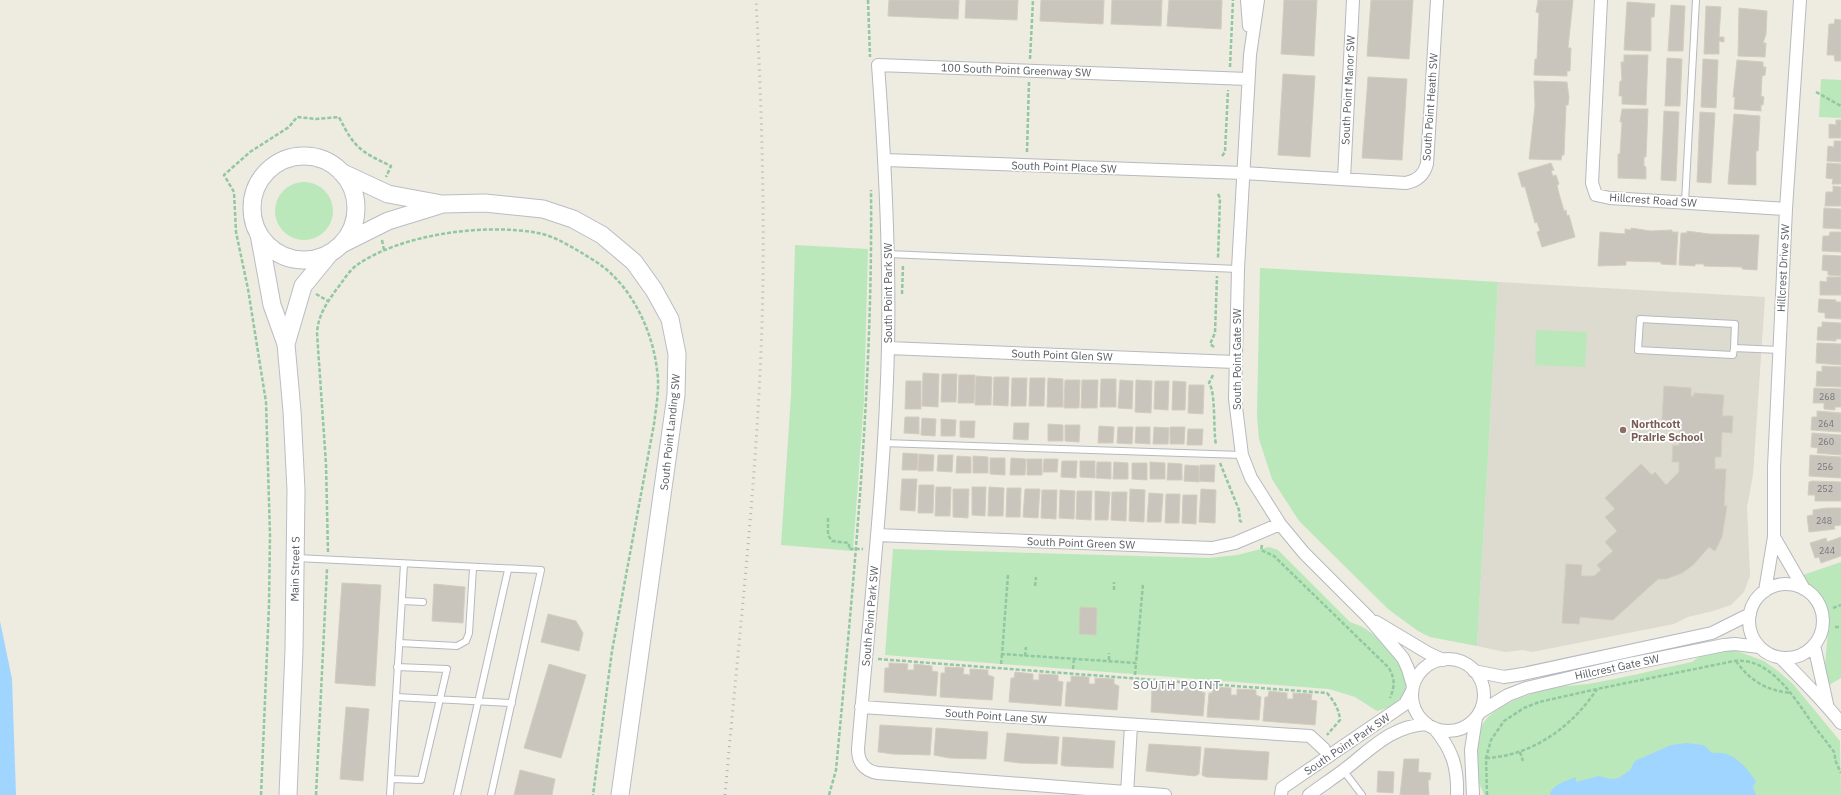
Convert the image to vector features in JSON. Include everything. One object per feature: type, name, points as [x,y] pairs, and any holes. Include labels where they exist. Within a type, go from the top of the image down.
[{"type":"main road","points":[[296,157],[312,157],[328,162],[341,172],[350,185],[355,200],[355,216],[350,231],[335,249],[315,259],[298,260],[283,255],[269,247],[259,234],[253,218],[252,201],[257,185],[267,171],[280,162],[296,157]]},
{"type":"main road","name":"South Point Landing SW","points":[[341,172],[388,194],[442,204],[485,203],[515,205],[543,209],[573,219],[602,235],[634,262],[654,290],[670,319],[677,354],[676,395],[620,795]]},
{"type":"main road","name":"South Point Landing SW","points":[[335,249],[388,221],[442,204]]},
{"type":"main road","name":"Main Street S","points":[[259,234],[272,305],[286,344],[292,411],[296,490],[294,650],[288,795]]},
{"type":"main road","name":"Main Street S","points":[[286,344],[303,286],[335,249]]},
{"type":"street","name":"South Point Gate SW","points":[[1248,0],[1250,55]]},
{"type":"street","name":"South Point Gate SW","points":[[1258,0],[1248,79],[1238,269],[1235,399],[1242,455],[1251,478],[1280,524],[1304,553],[1368,616],[1403,658],[1413,689]]},
{"type":"street","name":"South Point Manor SW","points":[[1344,179],[1353,0]]},
{"type":"street","name":"South Point Heath SW","points":[[1243,173],[1406,183],[1416,180],[1425,170],[1428,161],[1437,0]]},
{"type":"street","name":"Hillcrest Road SW","points":[[1601,0],[1592,183],[1596,195],[1610,198],[1786,209]]},
{"type":"street","name":"Hillcrest Drive SW","points":[[1765,592],[1774,537],[1774,467],[1786,209],[1800,0]]},
{"type":"street","name":"100 South Point Greenway SW","points":[[885,160],[878,65],[1248,79]]},
{"type":"street","name":"South Point Place SW","points":[[885,160],[1243,173]]},
{"type":"street","name":"South Point Park SW","points":[[885,160],[888,254],[888,348],[877,535],[861,707],[858,758],[863,766],[873,772],[1165,795]]},
{"type":"street","name":"South Point Glen SW","points":[[888,348],[1235,362]]},
{"type":"street","name":"South Point Green SW","points":[[877,535],[1212,548],[1235,543],[1280,524]]},
{"type":"street","name":"Hillcrest Drive SW","points":[[1774,537],[1804,589]]},
{"type":"street","points":[[1784,585],[1804,589],[1812,595],[1821,611],[1822,629],[1814,645],[1805,653],[1794,658],[1781,658],[1769,654],[1759,647],[1749,626],[1750,614],[1753,605],[1765,592],[1774,587],[1784,585]]},
{"type":"street","name":"Hillcrest Gate SW","points":[[1474,671],[1504,676],[1523,674],[1712,633],[1750,614]]},
{"type":"street","name":"South Point Gate SW","points":[[1368,616],[1428,653],[1443,660]]},
{"type":"street","name":"Hillcrest Gate SW","points":[[1478,715],[1508,695],[1526,688],[1724,645],[1735,644],[1759,647]]},
{"type":"street","points":[[1814,645],[1827,704]]},
{"type":"street","points":[[1781,658],[1812,691],[1827,704],[1841,724]]},
{"type":"street","points":[[1456,795],[1457,782],[1452,753],[1446,742],[1415,710],[1413,689],[1417,677],[1424,669],[1433,663],[1443,660],[1457,661],[1469,666],[1480,680],[1484,690],[1483,701],[1478,715],[1471,750],[1473,795]]},
{"type":"street","name":"South Point Park SW","points":[[1281,795],[1282,788],[1405,704],[1413,689]]},
{"type":"street","name":"South Point Lane SW","points":[[861,707],[1310,736],[1321,746]]},
{"type":"street","points":[[1430,726],[1445,731],[1456,730],[1467,726],[1478,715]]},
{"type":"street","points":[[1127,793],[1131,725]]},
{"type":"street","name":"South Point Park SW","points":[[1309,795],[1383,738],[1406,727],[1430,726]]},
{"type":"lane","points":[[1685,202],[1696,0]]},
{"type":"lane","points":[[888,254],[1238,269]]},
{"type":"lane","points":[[1640,320],[1735,324],[1734,348],[1733,355],[1638,350],[1640,320]]},
{"type":"lane","points":[[1734,348],[1780,350]]},
{"type":"lane","points":[[883,443],[1242,455]]},
{"type":"lane","points":[[295,558],[508,570],[541,570],[491,795]]},
{"type":"lane","points":[[390,795],[404,564]]},
{"type":"lane","points":[[399,643],[457,646],[466,641],[469,633],[473,568]]},
{"type":"lane","points":[[457,795],[508,570]]},
{"type":"lane","points":[[402,601],[424,602]]},
{"type":"lane","points":[[391,779],[421,780],[447,669],[398,667]]},
{"type":"lane","points":[[396,697],[512,702]]},
{"type":"lane","points":[[1343,770],[1362,795]]},
{"type":"path","points":[[1030,62],[1033,0]]},
{"type":"path","points":[[1027,152],[1029,82]]},
{"type":"path","points":[[1816,92],[1841,106]]},
{"type":"path","points":[[261,795],[270,606],[270,543],[266,402],[248,289],[236,232],[234,192],[224,175],[250,152],[289,127],[297,117],[316,120],[339,118],[358,149],[391,166],[380,190]]},
{"type":"path","points":[[378,226],[384,250]]},
{"type":"path","points":[[316,795],[327,559],[326,464],[316,333],[318,321],[328,301],[356,265],[384,250],[416,240],[453,232],[507,230],[539,233],[562,241],[603,266],[617,280],[634,302],[646,326],[657,371],[658,395],[653,432],[612,650],[593,795]]},
{"type":"path","points":[[830,795],[836,770],[857,549],[869,363],[872,240]]},
{"type":"path","points":[[828,518],[829,539],[835,542],[849,543],[849,549],[863,549]]},
{"type":"path","points":[[1262,546],[1261,550],[1274,556],[1388,668],[1394,678],[1394,684],[1388,703]]},
{"type":"path","points":[[1001,664],[1008,575]]},
{"type":"path","points":[[1035,586],[1036,577]]},
{"type":"path","points":[[1114,582],[1114,590]]},
{"type":"path","points":[[1135,675],[1143,584]]},
{"type":"path","points":[[1003,591],[1007,590]]},
{"type":"path","points":[[1833,608],[1841,605]]},
{"type":"path","points":[[1835,627],[1841,627]]},
{"type":"path","points":[[1025,656],[1026,647]]},
{"type":"path","points":[[1109,653],[1109,660]]},
{"type":"path","points":[[1002,654],[1136,663]]},
{"type":"path","points":[[1073,669],[1074,658]]},
{"type":"path","points":[[878,659],[1327,693],[1335,702],[1340,720],[1321,746]]},
{"type":"path","points":[[1487,795],[1486,758],[1491,740],[1498,728],[1524,708],[1539,702],[1597,689],[1746,660],[1758,664],[1769,672],[1790,693],[1834,752],[1836,762],[1841,773]]},
{"type":"path","points":[[1736,661],[1748,676],[1760,685],[1774,690],[1790,693]]},
{"type":"path","points":[[1486,758],[1512,755],[1555,734],[1588,702],[1597,689]]},
{"type":"path","points":[[1520,752],[1523,761]]},
{"type":"shaded area","name":"Northcott Prairie School","points":[[1498,282],[1765,297],[1753,475],[1747,507],[1750,576],[1744,592],[1731,605],[1688,617],[1674,624],[1532,652],[1523,650],[1505,652],[1477,646]]},
{"type":"green space","points":[[1821,79],[1841,80],[1841,118],[1819,117]]},
{"type":"green space","points":[[298,182],[310,182],[325,190],[333,205],[333,217],[325,232],[310,240],[298,240],[283,232],[275,217],[275,205],[283,190]]},
{"type":"green space","points":[[795,245],[868,249],[864,400],[853,551],[781,545],[791,395]]},
{"type":"green space","points":[[1260,268],[1498,282],[1477,646],[1430,637],[1418,631],[1388,609],[1299,521],[1272,479],[1259,439],[1257,416]]},
{"type":"green space","points":[[1536,330],[1587,332],[1585,367],[1535,365]]},
{"type":"green space","points":[[1269,547],[1278,550],[1350,622],[1362,627],[1372,634],[1390,651],[1404,674],[1407,685],[1405,695],[1397,704],[1377,711],[1355,697],[1329,689],[885,655],[893,549],[1209,558],[1237,555]]},
{"type":"green space","points":[[1841,562],[1841,678],[1829,685],[1825,666],[1829,618],[1824,606],[1800,576]]},
{"type":"green space","points":[[1734,650],[1764,661],[1778,671],[1793,684],[1840,741],[1841,795],[1484,795],[1479,783],[1477,768],[1476,755],[1478,736],[1485,720],[1505,705],[1544,690],[1588,684],[1627,676],[1692,662],[1703,654]]},
{"type":"water","points":[[0,621],[12,679],[16,795],[0,795]]},
{"type":"water","points":[[1686,743],[1704,745],[1712,753],[1726,754],[1738,760],[1756,781],[1753,787],[1756,795],[1550,795],[1554,788],[1576,777],[1576,782],[1599,776],[1610,779],[1619,778],[1630,770],[1635,761],[1671,745]]},
{"type":"building","points":[[889,0],[959,0],[958,19],[888,16]]},
{"type":"building","points":[[966,0],[1018,0],[1017,20],[965,18]]},
{"type":"building","points":[[1041,0],[1104,0],[1103,24],[1040,21]]},
{"type":"building","points":[[1112,0],[1162,0],[1161,26],[1111,24]]},
{"type":"building","points":[[1169,0],[1222,0],[1221,29],[1167,26]]},
{"type":"building","points":[[1284,0],[1317,0],[1314,56],[1281,54]]},
{"type":"building","points":[[1371,0],[1413,0],[1409,59],[1367,56]]},
{"type":"building","points":[[1538,0],[1573,0],[1568,48],[1571,48],[1570,71],[1567,71],[1567,76],[1534,75],[1535,59],[1537,59],[1539,13],[1536,12]]},
{"type":"building","points":[[1627,2],[1655,4],[1654,17],[1651,17],[1651,51],[1624,50]]},
{"type":"building","points":[[1671,5],[1685,6],[1683,51],[1668,51]]},
{"type":"building","points":[[1706,6],[1721,7],[1719,37],[1724,37],[1724,42],[1719,41],[1719,54],[1704,54]]},
{"type":"building","points":[[1739,8],[1767,11],[1766,34],[1763,43],[1766,43],[1765,57],[1738,56]]},
{"type":"building","points":[[1835,19],[1841,20],[1841,61],[1835,61],[1834,55],[1827,55],[1829,24],[1834,24]]},
{"type":"building","points":[[1624,55],[1648,55],[1646,105],[1622,104],[1622,96],[1619,96],[1620,81],[1622,81],[1621,62],[1624,62]]},
{"type":"building","points":[[1667,58],[1682,59],[1680,106],[1665,106]]},
{"type":"building","points":[[1703,59],[1718,60],[1716,108],[1701,107]]},
{"type":"building","points":[[1737,60],[1763,62],[1763,67],[1766,67],[1765,75],[1762,76],[1761,96],[1764,97],[1763,105],[1761,105],[1761,111],[1734,109],[1735,97],[1733,97]]},
{"type":"building","points":[[1283,74],[1315,76],[1310,157],[1278,155]]},
{"type":"building","points":[[1368,77],[1407,79],[1402,160],[1362,158]]},
{"type":"building","points":[[1534,81],[1567,82],[1569,98],[1568,105],[1566,105],[1564,155],[1562,155],[1561,160],[1529,159],[1535,106]]},
{"type":"building","points":[[1622,109],[1648,109],[1646,157],[1644,157],[1646,179],[1618,178],[1618,154],[1620,154],[1622,122],[1620,122]]},
{"type":"building","points":[[1664,111],[1679,112],[1676,181],[1661,180]]},
{"type":"building","points":[[1700,112],[1715,113],[1711,183],[1697,182]]},
{"type":"building","points":[[1734,114],[1760,116],[1758,151],[1756,151],[1756,185],[1728,184]]},
{"type":"building","points":[[1836,120],[1841,120],[1841,138],[1829,138],[1829,124],[1836,125]]},
{"type":"building","points":[[1834,141],[1841,141],[1841,162],[1827,161],[1828,146],[1834,147]]},
{"type":"building","points":[[1551,163],[1554,170],[1551,171],[1553,176],[1556,175],[1559,184],[1557,185],[1558,190],[1564,211],[1566,210],[1567,216],[1569,215],[1575,237],[1542,247],[1537,232],[1540,231],[1537,222],[1535,223],[1525,187],[1522,187],[1518,173]]},
{"type":"building","points":[[1827,163],[1841,164],[1841,184],[1832,184],[1833,179],[1826,178]]},
{"type":"building","points":[[1833,186],[1841,187],[1841,206],[1825,206],[1826,192],[1833,192]]},
{"type":"building","points":[[1824,208],[1841,209],[1841,229],[1823,228]]},
{"type":"building","points":[[1631,228],[1650,231],[1672,230],[1672,232],[1678,232],[1676,265],[1661,264],[1661,262],[1626,261],[1626,265],[1598,266],[1600,232],[1625,234],[1625,229],[1631,230]]},
{"type":"building","points":[[1687,231],[1709,234],[1759,235],[1757,270],[1742,269],[1742,267],[1704,266],[1704,264],[1695,264],[1695,266],[1679,265],[1681,233],[1687,233]]},
{"type":"building","points":[[1830,232],[1841,232],[1841,252],[1822,251],[1823,236],[1829,236]]},
{"type":"building","points":[[1823,255],[1841,256],[1841,276],[1828,275],[1828,271],[1822,270]]},
{"type":"building","points":[[1827,277],[1841,277],[1841,295],[1820,295],[1820,281],[1827,282]]},
{"type":"building","points":[[1819,299],[1836,300],[1836,302],[1841,302],[1841,319],[1825,318],[1825,313],[1818,312]]},
{"type":"building","points":[[1822,322],[1841,323],[1841,339],[1836,339],[1836,341],[1817,340],[1818,327],[1822,327]]},
{"type":"building","points":[[1817,343],[1841,344],[1841,365],[1816,363]]},
{"type":"building","points":[[1822,366],[1841,367],[1841,387],[1816,386],[1817,371],[1822,372]]},
{"type":"building","points":[[923,373],[939,374],[938,407],[922,406]]},
{"type":"building","points":[[942,374],[957,374],[956,402],[941,402]]},
{"type":"building","points":[[959,375],[975,375],[974,403],[958,403]]},
{"type":"building","points":[[976,376],[992,377],[991,405],[975,405]]},
{"type":"building","points":[[994,377],[1009,377],[1008,406],[993,405]]},
{"type":"building","points":[[1012,378],[1027,378],[1026,406],[1011,406]]},
{"type":"building","points":[[1030,378],[1045,378],[1044,406],[1029,406]]},
{"type":"building","points":[[1048,378],[1063,379],[1063,407],[1047,407]]},
{"type":"building","points":[[1101,379],[1116,379],[1116,407],[1100,407]]},
{"type":"building","points":[[1065,380],[1080,380],[1079,408],[1064,408]]},
{"type":"building","points":[[1082,380],[1098,380],[1097,408],[1081,408]]},
{"type":"building","points":[[1120,380],[1133,381],[1132,409],[1118,408]]},
{"type":"building","points":[[1136,380],[1152,381],[1151,413],[1135,412]]},
{"type":"building","points":[[906,381],[921,381],[921,409],[905,409]]},
{"type":"building","points":[[1155,381],[1169,381],[1168,410],[1154,409]]},
{"type":"building","points":[[1173,381],[1186,382],[1185,410],[1172,410]]},
{"type":"building","points":[[1189,385],[1204,385],[1203,414],[1188,413]]},
{"type":"building","points":[[1664,386],[1691,388],[1691,396],[1694,396],[1694,393],[1724,395],[1722,416],[1733,416],[1732,433],[1722,432],[1721,457],[1715,457],[1715,469],[1726,469],[1724,506],[1727,506],[1722,537],[1715,551],[1709,547],[1693,565],[1682,573],[1666,579],[1658,579],[1613,620],[1580,617],[1579,624],[1562,623],[1566,564],[1582,565],[1581,576],[1594,576],[1601,570],[1597,565],[1613,551],[1605,542],[1617,531],[1605,517],[1615,509],[1605,498],[1641,464],[1652,475],[1655,472],[1666,485],[1679,472],[1679,462],[1672,462],[1673,445],[1679,446],[1680,421],[1662,420]]},
{"type":"building","points":[[1814,388],[1841,389],[1841,407],[1835,407],[1835,410],[1824,409],[1824,403],[1813,403]]},
{"type":"building","points":[[1817,411],[1841,413],[1841,432],[1811,430],[1812,417],[1817,417]]},
{"type":"building","points":[[905,417],[919,417],[919,434],[904,433]]},
{"type":"building","points":[[922,418],[936,419],[935,436],[921,435]]},
{"type":"building","points":[[941,419],[956,420],[955,436],[941,436]]},
{"type":"building","points":[[960,421],[975,421],[974,438],[960,437]]},
{"type":"building","points":[[1014,423],[1029,423],[1028,440],[1013,439]]},
{"type":"building","points":[[1048,424],[1063,425],[1063,441],[1048,441]]},
{"type":"building","points":[[1065,425],[1080,425],[1079,442],[1065,441]]},
{"type":"building","points":[[1099,426],[1114,427],[1113,443],[1098,443]]},
{"type":"building","points":[[1118,427],[1133,427],[1132,444],[1117,443]]},
{"type":"building","points":[[1136,427],[1150,427],[1150,444],[1135,443]]},
{"type":"building","points":[[1154,427],[1169,428],[1168,444],[1153,444]]},
{"type":"building","points":[[1170,427],[1185,427],[1184,444],[1170,444]]},
{"type":"building","points":[[1188,429],[1203,429],[1202,445],[1187,445]]},
{"type":"building","points":[[1812,433],[1841,435],[1841,455],[1817,453],[1818,448],[1811,447]]},
{"type":"building","points":[[903,453],[918,454],[917,470],[902,470]]},
{"type":"building","points":[[919,454],[934,455],[933,471],[918,471]]},
{"type":"building","points":[[938,455],[953,455],[952,472],[937,471]]},
{"type":"building","points":[[1810,455],[1841,457],[1841,478],[1809,476]]},
{"type":"building","points":[[957,456],[971,457],[971,473],[956,473]]},
{"type":"building","points":[[973,456],[988,457],[988,473],[973,473]]},
{"type":"building","points":[[990,458],[1005,458],[1005,475],[990,474]]},
{"type":"building","points":[[1011,458],[1026,459],[1025,475],[1010,475]]},
{"type":"building","points":[[1027,459],[1042,459],[1042,475],[1027,475]]},
{"type":"building","points":[[1044,459],[1058,459],[1057,472],[1043,472]]},
{"type":"building","points":[[1062,461],[1077,461],[1076,478],[1061,477]]},
{"type":"building","points":[[1080,461],[1095,461],[1095,478],[1080,477]]},
{"type":"building","points":[[1097,462],[1111,462],[1111,479],[1096,478]]},
{"type":"building","points":[[1114,462],[1128,463],[1128,479],[1113,479]]},
{"type":"building","points":[[1150,462],[1165,463],[1165,479],[1150,479]]},
{"type":"building","points":[[1132,463],[1147,463],[1147,480],[1132,479]]},
{"type":"building","points":[[1168,463],[1182,464],[1182,480],[1167,480]]},
{"type":"building","points":[[1185,465],[1199,466],[1199,482],[1184,481]]},
{"type":"building","points":[[1200,465],[1215,465],[1214,482],[1199,481]]},
{"type":"building","points":[[902,479],[917,479],[915,511],[900,510]]},
{"type":"building","points":[[1809,482],[1841,482],[1841,501],[1815,501],[1815,495],[1808,495]]},
{"type":"building","points":[[919,485],[934,485],[933,513],[918,513]]},
{"type":"building","points":[[936,487],[951,487],[950,516],[935,516]]},
{"type":"building","points":[[972,487],[986,487],[985,516],[972,515]]},
{"type":"building","points":[[989,487],[1004,488],[1003,516],[988,516]]},
{"type":"building","points":[[1007,488],[1021,488],[1020,517],[1006,517]]},
{"type":"building","points":[[953,489],[969,489],[968,518],[953,517]]},
{"type":"building","points":[[1025,489],[1040,489],[1038,518],[1023,517]]},
{"type":"building","points":[[1130,489],[1145,490],[1144,522],[1129,521]]},
{"type":"building","points":[[1201,489],[1216,490],[1215,523],[1199,522]]},
{"type":"building","points":[[1042,490],[1057,490],[1056,519],[1041,518]]},
{"type":"building","points":[[1060,490],[1075,491],[1074,519],[1059,518]]},
{"type":"building","points":[[1077,491],[1092,491],[1091,520],[1076,519]]},
{"type":"building","points":[[1095,491],[1110,492],[1108,520],[1095,520]]},
{"type":"building","points":[[1112,492],[1127,492],[1126,521],[1111,520]]},
{"type":"building","points":[[1149,493],[1163,494],[1161,522],[1147,522]]},
{"type":"building","points":[[1166,494],[1180,494],[1179,523],[1165,523]]},
{"type":"building","points":[[1183,495],[1197,495],[1196,524],[1182,523]]},
{"type":"building","points":[[1841,508],[1841,525],[1834,526],[1835,529],[1809,532],[1807,516],[1813,515],[1813,510]]},
{"type":"building","points":[[1841,537],[1841,556],[1821,563],[1819,557],[1815,558],[1810,543],[1826,538],[1827,542]]},
{"type":"building","points":[[342,583],[381,585],[375,686],[335,683]]},
{"type":"building","points":[[434,584],[465,587],[463,623],[432,621]]},
{"type":"building","points":[[1080,607],[1097,608],[1096,635],[1079,634]]},
{"type":"building","points":[[548,614],[576,621],[583,633],[579,651],[541,642]]},
{"type":"building","points":[[889,663],[908,664],[907,670],[914,670],[914,664],[932,666],[932,671],[938,672],[936,696],[884,692],[885,668],[889,668]]},
{"type":"building","points":[[549,664],[586,675],[561,758],[524,748]]},
{"type":"building","points":[[945,667],[964,668],[963,674],[970,675],[970,669],[988,670],[988,675],[994,677],[992,700],[940,697],[941,673],[945,673]]},
{"type":"building","points":[[1015,672],[1033,674],[1033,680],[1039,680],[1039,674],[1058,675],[1058,681],[1063,682],[1061,706],[1009,702],[1011,678],[1014,678]]},
{"type":"building","points":[[1071,676],[1089,677],[1089,684],[1095,684],[1095,678],[1114,679],[1114,684],[1119,686],[1117,710],[1065,706],[1067,682],[1071,682]]},
{"type":"building","points":[[1156,683],[1175,684],[1174,690],[1181,691],[1181,684],[1200,686],[1199,691],[1205,693],[1203,716],[1151,712],[1152,688],[1156,689]]},
{"type":"building","points":[[1213,687],[1231,688],[1231,695],[1237,695],[1237,689],[1256,690],[1256,695],[1261,697],[1259,720],[1207,717],[1209,693],[1212,693]]},
{"type":"building","points":[[1269,691],[1287,693],[1287,699],[1293,699],[1293,693],[1312,694],[1311,700],[1317,701],[1315,725],[1263,721],[1265,697],[1268,697]]},
{"type":"building","points":[[346,707],[369,709],[363,781],[340,779]]},
{"type":"building","points":[[880,725],[932,728],[930,755],[878,752]]},
{"type":"building","points":[[936,728],[988,732],[986,759],[949,758],[934,755]]},
{"type":"building","points":[[1007,733],[1059,737],[1057,764],[1004,761]]},
{"type":"building","points":[[1063,737],[1115,741],[1113,768],[1061,765]]},
{"type":"building","points":[[1149,744],[1201,747],[1199,774],[1195,776],[1146,771]]},
{"type":"building","points":[[1205,748],[1269,752],[1267,780],[1206,777],[1202,775]]},
{"type":"building","points":[[1404,759],[1419,759],[1418,772],[1431,773],[1430,780],[1428,780],[1429,795],[1400,795]]},
{"type":"building","points":[[520,770],[555,779],[552,795],[514,795]]},
{"type":"building","points":[[1378,771],[1394,772],[1393,793],[1377,792]]},
{"type":"railway","points":[[725,795],[749,536],[761,341],[763,276],[763,172],[756,0]]},
{"type":"place","name":"Northcott Prairie School","points":[[1623,430]]},
{"type":"district","name":"SOUTH POINT","points":[[1177,684]]}]
